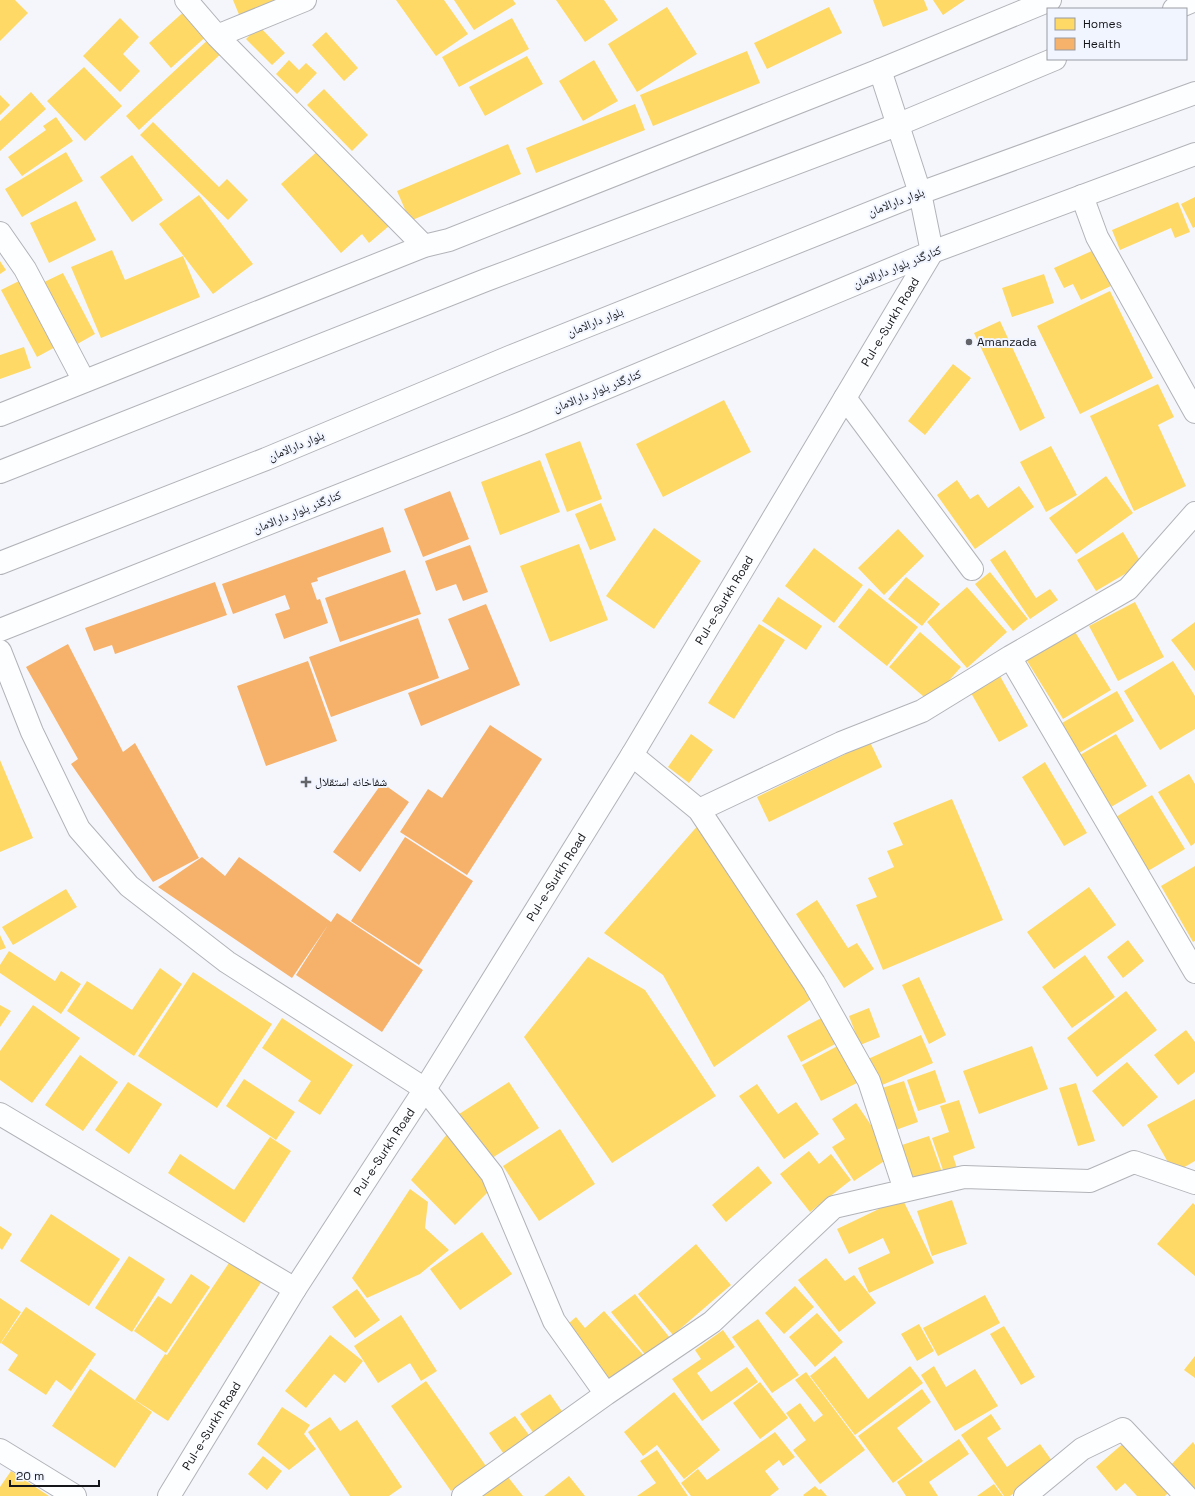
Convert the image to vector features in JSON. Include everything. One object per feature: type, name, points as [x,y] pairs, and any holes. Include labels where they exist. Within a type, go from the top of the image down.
[{"type":"street","points":[[186,0],[217,36],[424,246]]},
{"type":"street","points":[[217,36],[305,0]]},
{"type":"street","points":[[0,415],[84,380],[424,246],[449,240],[880,70],[1050,0]]},
{"type":"street","points":[[1176,8],[1195,0]]},
{"type":"street","points":[[0,472],[486,280],[897,125],[1053,60]]},
{"type":"street","points":[[880,70],[920,193],[932,252]]},
{"type":"street","name":"بلوار دارالامان","points":[[0,563],[266,459],[512,356],[920,193],[1195,93]]},
{"type":"street","name":"کنارگذر بلوار دارالامان","points":[[0,630],[517,425],[932,252],[1195,154]]},
{"type":"street","points":[[1082,196],[1097,237],[1195,412]]},
{"type":"street","points":[[0,234],[25,269],[84,380]]},
{"type":"street","name":"Pul-e-Surkh Road","points":[[169,1496],[295,1289],[424,1089],[632,755],[932,252]]},
{"type":"street","points":[[845,398],[972,568]]},
{"type":"street","points":[[699,810],[841,743],[922,711],[1010,657],[1128,589],[1195,512]]},
{"type":"street","points":[[0,651],[32,732],[79,829],[129,886],[228,962],[424,1089],[492,1174],[554,1321],[606,1394]]},
{"type":"street","points":[[1010,657],[1195,972]]},
{"type":"street","points":[[632,755],[699,810],[814,983],[869,1081],[905,1190]]},
{"type":"street","points":[[0,1114],[295,1289]]},
{"type":"street","points":[[463,1496],[606,1394],[712,1322],[834,1207],[964,1177],[1090,1181],[1134,1162],[1195,1183]]},
{"type":"street","points":[[1025,1496],[1082,1449],[1123,1429],[1186,1496]]},
{"type":"street","points":[[0,1450],[75,1496]]},
{"type":"building: Homes","points":[[0,0],[15,0],[28,13],[0,41]]},
{"type":"building: Homes","points":[[233,0],[282,0],[240,17]]},
{"type":"building: Homes","points":[[396,0],[444,0],[468,34],[436,56]]},
{"type":"building: Homes","points":[[454,0],[513,0],[516,4],[474,30]]},
{"type":"building: Homes","points":[[556,0],[604,0],[618,20],[585,42]]},
{"type":"building: Homes","points":[[873,0],[924,0],[928,10],[883,27]]},
{"type":"building: Homes","points":[[933,0],[965,0],[943,15]]},
{"type":"building: Homes","points":[[667,7],[697,54],[637,92],[608,44]]},
{"type":"building: Homes","points":[[829,7],[842,33],[767,69],[754,43]]},
{"type":"building: Homes","points":[[188,8],[210,33],[171,68],[149,43]]},
{"type":"building: Homes","points":[[120,18],[139,37],[123,54],[140,71],[120,92],[83,56]]},
{"type":"building: Homes","points":[[512,18],[529,49],[459,87],[442,57]]},
{"type":"building: Homes","points":[[259,26],[285,53],[272,65],[246,39]]},
{"type":"building: Homes","points":[[326,32],[358,68],[344,81],[312,45]]},
{"type":"building: Homes","points":[[212,36],[225,50],[139,130],[126,116]]},
{"type":"building: Homes","points":[[747,51],[760,83],[653,126],[640,95]]},
{"type":"building: Homes","points":[[527,56],[543,84],[485,116],[469,87]]},
{"type":"building: Homes","points":[[289,60],[299,70],[306,63],[317,73],[297,94],[276,74]]},
{"type":"building: Homes","points":[[594,60],[618,101],[583,121],[559,81]]},
{"type":"building: Homes","points":[[84,67],[122,106],[85,141],[47,101]]},
{"type":"building: Homes","points":[[324,89],[368,135],[352,151],[307,105]]},
{"type":"building: Homes","points":[[31,92],[46,109],[0,151],[0,121]]},
{"type":"building: Homes","points":[[0,95],[10,105],[0,115]]},
{"type":"building: Homes","points":[[635,104],[645,130],[536,173],[526,148]]},
{"type":"building: Homes","points":[[56,117],[73,141],[22,176],[8,157],[46,130],[43,126]]},
{"type":"building: Homes","points":[[153,122],[219,187],[227,179],[248,200],[228,220],[140,135]]},
{"type":"building: Homes","points":[[508,144],[521,174],[410,221],[397,191]]},
{"type":"building: Homes","points":[[320,149],[389,226],[369,243],[362,234],[341,253],[281,184]]},
{"type":"building: Homes","points":[[66,152],[83,181],[22,217],[5,189]]},
{"type":"building: Homes","points":[[132,155],[163,200],[132,222],[100,177]]},
{"type":"building: Homes","points":[[199,195],[253,264],[213,294],[159,224]]},
{"type":"building: Homes","points":[[1195,197],[1195,227],[1193,228],[1181,204]]},
{"type":"building: Homes","points":[[76,201],[96,240],[49,263],[30,223]]},
{"type":"building: Homes","points":[[1178,202],[1190,232],[1175,238],[1171,228],[1120,250],[1112,230]]},
{"type":"building: Homes","points":[[112,250],[125,280],[183,256],[200,297],[101,338],[71,267]]},
{"type":"building: Homes","points":[[1094,250],[1111,286],[1081,300],[1073,284],[1064,288],[1054,268]]},
{"type":"building: Homes","points":[[0,261],[6,270],[0,274]]},
{"type":"building: Homes","points":[[63,273],[95,334],[72,347],[40,284]]},
{"type":"building: Homes","points":[[1044,274],[1054,303],[1012,317],[1002,288]]},
{"type":"building: Homes","points":[[23,279],[59,345],[37,357],[1,290]]},
{"type":"building: Homes","points":[[1110,291],[1153,378],[1080,414],[1037,326]]},
{"type":"building: Homes","points":[[1000,321],[1045,418],[1020,431],[974,333]]},
{"type":"building: Homes","points":[[24,347],[31,368],[0,379],[0,355]]},
{"type":"building: Homes","points":[[953,364],[971,378],[925,435],[908,421]]},
{"type":"building: Homes","points":[[1158,384],[1174,417],[1158,425],[1186,486],[1134,511],[1090,416]]},
{"type":"building: Homes","points":[[724,400],[751,452],[663,497],[636,444]]},
{"type":"building: Homes","points":[[580,441],[602,499],[567,512],[545,454]]},
{"type":"building: Homes","points":[[1051,446],[1077,495],[1046,512],[1020,462]]},
{"type":"building: Homes","points":[[540,460],[560,512],[500,535],[481,482]]},
{"type":"building: Homes","points":[[1106,476],[1133,513],[1076,554],[1049,518]]},
{"type":"building: Homes","points":[[957,480],[970,499],[978,494],[988,508],[1019,486],[1034,507],[975,549],[937,495]]},
{"type":"building: Homes","points":[[601,503],[616,540],[590,550],[575,514]]},
{"type":"building: Homes","points":[[654,528],[701,561],[654,629],[606,596]]},
{"type":"building: Homes","points":[[898,529],[924,556],[884,595],[858,568]]},
{"type":"building: Homes","points":[[1123,532],[1142,564],[1096,591],[1077,560]]},
{"type":"building: Homes","points":[[579,544],[608,620],[550,642],[520,566]]},
{"type":"building: Homes","points":[[814,548],[863,585],[834,623],[785,586]]},
{"type":"building: Homes","points":[[1005,550],[1036,598],[1050,589],[1058,600],[1030,619],[990,560]]},
{"type":"building: Homes","points":[[990,572],[1028,619],[1013,631],[975,584]]},
{"type":"building: Homes","points":[[906,577],[940,604],[922,626],[888,599]]},
{"type":"building: Homes","points":[[967,587],[1007,632],[967,668],[927,622]]},
{"type":"building: Homes","points":[[869,588],[918,627],[887,666],[838,627]]},
{"type":"building: Homes","points":[[778,597],[822,626],[806,650],[762,621]]},
{"type":"building: Homes","points":[[1135,602],[1164,657],[1118,681],[1089,626]]},
{"type":"building: Homes","points":[[1195,622],[1195,671],[1171,640]]},
{"type":"building: Homes","points":[[759,624],[785,640],[734,719],[708,703]]},
{"type":"building: Homes","points":[[1072,627],[1111,690],[1063,719],[1024,656]]},
{"type":"building: Homes","points":[[920,632],[961,667],[930,702],[889,667]]},
{"type":"building: Homes","points":[[1173,661],[1195,696],[1195,729],[1160,750],[1124,691]]},
{"type":"building: Homes","points":[[1000,676],[1028,726],[999,742],[971,693]]},
{"type":"building: Homes","points":[[1117,691],[1134,721],[1079,753],[1062,723]]},
{"type":"building: Homes","points":[[691,734],[713,750],[689,783],[668,767]]},
{"type":"building: Homes","points":[[1116,734],[1147,786],[1111,807],[1080,755]]},
{"type":"building: Homes","points":[[870,742],[882,767],[769,822],[757,797]]},
{"type":"building: Homes","points":[[0,760],[33,838],[0,852]]},
{"type":"building: Homes","points":[[1045,762],[1087,833],[1064,846],[1022,777]]},
{"type":"building: Homes","points":[[1189,774],[1195,784],[1195,843],[1191,846],[1158,792]]},
{"type":"building: Homes","points":[[1152,795],[1185,849],[1148,871],[1116,817]]},
{"type":"building: Homes","points":[[952,799],[1003,920],[883,970],[856,905],[877,897],[868,878],[894,867],[887,851],[903,845],[893,823]]},
{"type":"building: Homes","points":[[700,823],[814,997],[714,1067],[663,975],[604,933]]},
{"type":"building: Homes","points":[[1195,866],[1195,941],[1193,942],[1161,886]]},
{"type":"building: Homes","points":[[1089,887],[1116,925],[1054,969],[1027,932]]},
{"type":"building: Homes","points":[[66,889],[77,907],[13,945],[2,927]]},
{"type":"building: Homes","points":[[817,900],[848,948],[857,943],[874,969],[844,988],[796,914]]},
{"type":"building: Homes","points":[[0,935],[6,948],[0,950]]},
{"type":"building: Homes","points":[[1128,940],[1144,961],[1123,978],[1107,957]]},
{"type":"building: Homes","points":[[9,951],[55,981],[61,971],[81,984],[61,1014],[0,973],[0,965]]},
{"type":"building: Homes","points":[[1085,955],[1115,997],[1072,1028],[1042,987]]},
{"type":"building: Homes","points":[[588,957],[645,990],[716,1096],[612,1163],[524,1037]]},
{"type":"building: Homes","points":[[160,968],[182,984],[134,1056],[67,1011],[87,981],[132,1010]]},
{"type":"building: Homes","points":[[193,972],[272,1024],[217,1108],[138,1056]]},
{"type":"building: Homes","points":[[919,977],[946,1035],[929,1044],[902,985]]},
{"type":"building: Homes","points":[[1126,991],[1157,1030],[1097,1077],[1067,1038]]},
{"type":"building: Homes","points":[[0,1005],[11,1011],[0,1027]]},
{"type":"building: Homes","points":[[33,1005],[80,1038],[32,1103],[0,1080],[0,1051]]},
{"type":"building: Homes","points":[[869,1008],[880,1037],[860,1045],[849,1016]]},
{"type":"building: Homes","points":[[827,1015],[841,1041],[801,1062],[787,1036]]},
{"type":"building: Homes","points":[[282,1018],[353,1065],[320,1115],[298,1101],[311,1081],[262,1048]]},
{"type":"building: Homes","points":[[1186,1030],[1195,1042],[1195,1072],[1178,1085],[1154,1055]]},
{"type":"building: Homes","points":[[921,1035],[933,1063],[880,1086],[868,1059]]},
{"type":"building: Homes","points":[[845,1042],[865,1079],[821,1101],[802,1065]]},
{"type":"building: Homes","points":[[1032,1046],[1048,1089],[979,1114],[963,1071]]},
{"type":"building: Homes","points":[[80,1055],[118,1082],[83,1131],[45,1105]]},
{"type":"building: Homes","points":[[1127,1062],[1158,1097],[1123,1127],[1092,1091]]},
{"type":"building: Homes","points":[[935,1070],[946,1102],[918,1111],[907,1080]]},
{"type":"building: Homes","points":[[244,1079],[295,1112],[276,1140],[226,1106]]},
{"type":"building: Homes","points":[[904,1081],[918,1122],[893,1131],[879,1089]]},
{"type":"building: Homes","points":[[128,1082],[162,1104],[129,1154],[95,1130]]},
{"type":"building: Homes","points":[[509,1082],[539,1128],[486,1162],[456,1116]]},
{"type":"building: Homes","points":[[1076,1083],[1095,1141],[1078,1146],[1059,1088]]},
{"type":"building: Homes","points":[[757,1084],[778,1114],[796,1102],[819,1134],[784,1159],[739,1096]]},
{"type":"building: Homes","points":[[1195,1099],[1195,1161],[1174,1173],[1147,1125]]},
{"type":"building: Homes","points":[[959,1100],[975,1148],[953,1156],[957,1168],[944,1173],[932,1138],[949,1132],[940,1106]]},
{"type":"building: Homes","points":[[856,1103],[892,1156],[854,1181],[832,1147],[845,1139],[832,1119]]},
{"type":"building: Homes","points":[[451,1129],[495,1185],[455,1225],[411,1180]]},
{"type":"building: Homes","points":[[560,1129],[595,1184],[539,1221],[503,1166]]},
{"type":"building: Homes","points":[[929,1136],[942,1172],[914,1181],[902,1145]]},
{"type":"building: Homes","points":[[270,1137],[291,1151],[244,1223],[168,1173],[180,1154],[234,1190]]},
{"type":"building: Homes","points":[[809,1151],[819,1164],[831,1154],[851,1180],[810,1212],[780,1174]]},
{"type":"building: Homes","points":[[758,1166],[772,1183],[726,1222],[712,1205]]},
{"type":"building: Homes","points":[[410,1189],[428,1202],[425,1228],[449,1250],[420,1274],[367,1298],[352,1278]]},
{"type":"building: Homes","points":[[902,1198],[934,1263],[869,1293],[858,1268],[890,1253],[883,1238],[849,1254],[837,1229]]},
{"type":"building: Homes","points":[[952,1200],[967,1244],[932,1256],[917,1211]]},
{"type":"building: Homes","points":[[1193,1203],[1195,1205],[1195,1276],[1157,1244]]},
{"type":"building: Homes","points":[[51,1214],[120,1259],[89,1306],[20,1261]]},
{"type":"building: Homes","points":[[0,1226],[12,1234],[2,1250],[0,1248]]},
{"type":"building: Homes","points":[[482,1232],[512,1274],[460,1310],[430,1269]]},
{"type":"building: Homes","points":[[696,1244],[731,1285],[673,1335],[638,1294]]},
{"type":"building: Homes","points":[[129,1256],[165,1279],[132,1332],[95,1308]]},
{"type":"building: Homes","points":[[826,1258],[845,1281],[854,1275],[876,1303],[839,1332],[798,1280]]},
{"type":"building: Homes","points":[[231,1260],[262,1281],[168,1421],[135,1400],[165,1354],[167,1355]]},
{"type":"building: Homes","points":[[191,1274],[210,1287],[166,1353],[134,1331],[158,1296],[171,1304]]},
{"type":"building: Homes","points":[[795,1286],[814,1307],[784,1334],[765,1313]]},
{"type":"building: Homes","points":[[357,1289],[380,1320],[355,1338],[332,1307]]},
{"type":"building: Homes","points":[[635,1294],[670,1338],[647,1357],[611,1312]]},
{"type":"building: Homes","points":[[985,1295],[1000,1323],[938,1356],[923,1328]]},
{"type":"building: Homes","points":[[0,1298],[21,1312],[0,1344]]},
{"type":"building: Homes","points":[[26,1307],[96,1354],[71,1391],[56,1380],[46,1395],[8,1370],[18,1355],[1,1343]]},
{"type":"building: Homes","points":[[604,1311],[646,1358],[613,1387],[562,1329],[576,1317],[585,1328]]},
{"type":"building: Homes","points":[[817,1313],[843,1342],[815,1367],[789,1337]]},
{"type":"building: Homes","points":[[401,1315],[437,1371],[421,1381],[410,1363],[378,1383],[354,1346]]},
{"type":"building: Homes","points":[[758,1319],[799,1375],[772,1393],[732,1337]]},
{"type":"building: Homes","points":[[919,1324],[934,1351],[917,1361],[901,1334]]},
{"type":"building: Homes","points":[[1004,1326],[1035,1377],[1021,1385],[990,1334]]},
{"type":"building: Homes","points":[[723,1330],[735,1347],[697,1373],[711,1392],[747,1367],[758,1382],[702,1421],[672,1379],[701,1359],[695,1350]]},
{"type":"building: Homes","points":[[330,1335],[363,1361],[345,1383],[334,1374],[306,1408],[285,1391]]},
{"type":"building: Homes","points":[[835,1356],[868,1399],[910,1366],[923,1383],[855,1435],[810,1376]]},
{"type":"building: Homes","points":[[1195,1356],[1195,1378],[1184,1370]]},
{"type":"building: Homes","points":[[934,1366],[946,1387],[975,1369],[998,1406],[955,1431],[921,1375]]},
{"type":"building: Homes","points":[[90,1369],[152,1412],[115,1468],[52,1426]]},
{"type":"building: Homes","points":[[806,1372],[865,1450],[820,1484],[793,1450],[806,1440],[786,1413],[800,1403],[814,1422],[823,1415],[795,1380]]},
{"type":"building: Homes","points":[[426,1381],[486,1466],[451,1491],[391,1406]]},
{"type":"building: Homes","points":[[760,1382],[788,1418],[760,1439],[733,1403]]},
{"type":"building: Homes","points":[[922,1389],[931,1402],[897,1428],[923,1461],[893,1483],[858,1436]]},
{"type":"building: Homes","points":[[674,1392],[720,1450],[684,1479],[657,1445],[643,1456],[624,1432]]},
{"type":"building: Homes","points":[[550,1394],[566,1417],[537,1438],[520,1414]]},
{"type":"building: Homes","points":[[282,1407],[310,1425],[304,1434],[316,1449],[289,1470],[257,1444]]},
{"type":"building: Homes","points":[[991,1414],[1001,1429],[987,1438],[1007,1467],[1040,1444],[1055,1465],[1010,1496],[1004,1496],[961,1435]]},
{"type":"building: Homes","points":[[515,1416],[532,1439],[506,1457],[489,1433]]},
{"type":"building: Homes","points":[[330,1417],[340,1431],[357,1420],[402,1487],[389,1496],[350,1496],[308,1432]]},
{"type":"building: Homes","points":[[775,1432],[795,1457],[783,1466],[779,1460],[765,1471],[779,1489],[770,1496],[691,1496],[681,1483],[698,1469],[707,1480]]},
{"type":"building: Homes","points":[[959,1439],[969,1454],[929,1482],[938,1496],[906,1496],[897,1482]]},
{"type":"building: Homes","points":[[1126,1441],[1170,1491],[1165,1496],[1137,1496],[1125,1483],[1116,1491],[1096,1467]]},
{"type":"building: Homes","points":[[1193,1442],[1195,1445],[1195,1495],[1168,1468]]},
{"type":"building: Homes","points":[[657,1450],[688,1496],[637,1496],[656,1483],[640,1461]]},
{"type":"building: Homes","points":[[263,1456],[282,1471],[267,1490],[248,1474]]},
{"type":"building: Homes","points":[[11,1471],[49,1496],[0,1496],[0,1487]]},
{"type":"building: Homes","points":[[504,1472],[523,1496],[473,1496]]},
{"type":"building: Homes","points":[[569,1476],[585,1496],[544,1496]]},
{"type":"building: Homes","points":[[994,1484],[1003,1496],[977,1496]]},
{"type":"building: Homes","points":[[815,1486],[819,1490],[821,1489],[827,1496],[803,1495]]},
{"type":"building: Health","points":[[450,491],[469,539],[423,557],[404,509]]},
{"type":"building: Health","points":[[383,527],[391,552],[317,578],[318,581],[311,583],[317,600],[320,599],[328,623],[284,639],[275,614],[290,609],[285,595],[233,614],[222,584]]},
{"type":"building: Health","points":[[470,545],[488,592],[463,601],[456,584],[436,591],[425,561]]},
{"type":"building: Health","points":[[405,570],[421,614],[340,642],[325,598]]},
{"type":"building: Health","points":[[215,582],[227,615],[115,654],[112,645],[94,651],[85,628]]},
{"type":"building: Health","points":[[486,604],[520,685],[421,726],[408,693],[469,669],[448,619]]},
{"type":"building: Health","points":[[418,618],[439,678],[331,717],[309,657]]},
{"type":"building: Health","points":[[68,644],[123,752],[135,743],[199,858],[153,882],[71,764],[78,759],[26,667]]},
{"type":"building: Health","points":[[308,661],[337,741],[266,766],[237,686]]},
{"type":"building: Health","points":[[490,725],[542,759],[467,875],[400,832],[428,789],[442,798]]},
{"type":"building: Health","points":[[382,783],[409,802],[360,872],[333,852]]},
{"type":"building: Health","points":[[405,837],[473,881],[419,965],[351,921]]},
{"type":"building: Health","points":[[202,857],[225,876],[239,857],[331,922],[337,913],[423,970],[382,1032],[296,975],[328,925],[292,978],[158,887]]},
{"type":"place","name":"Amanzada","points":[[969,342]]},
{"type":"place","name":"شفاخانه استقلال","points":[[306,782]]}]
